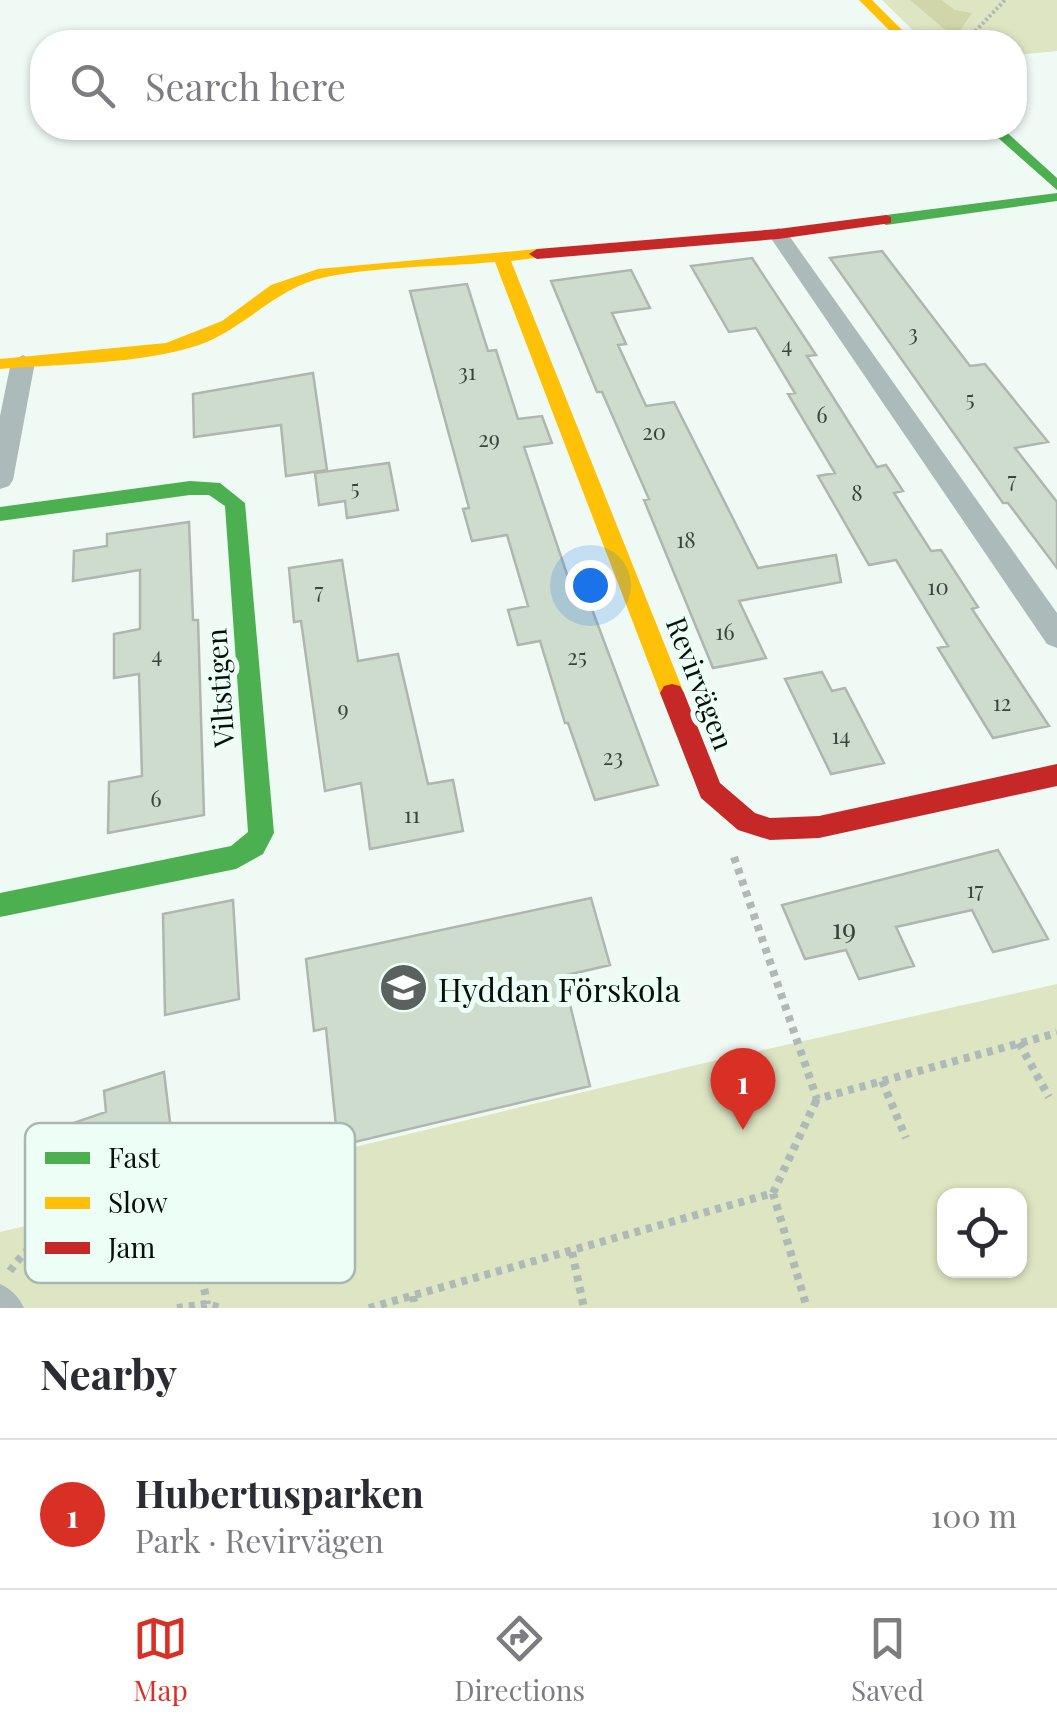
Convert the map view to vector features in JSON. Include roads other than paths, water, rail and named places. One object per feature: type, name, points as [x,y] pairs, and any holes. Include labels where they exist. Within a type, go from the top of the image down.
[{"type":"street","points":[[865,0],[896,30]]},
{"type":"street","points":[[1007,140],[1057,186]]},
{"type":"street","points":[[0,480],[11,363],[166,348],[193,341],[228,326],[278,288],[324,272],[778,234],[1057,197]]},
{"type":"street","points":[[778,234],[1057,636]]},
{"type":"street","name":"Revirvägen","points":[[501,256],[710,790],[742,823],[784,831],[819,828],[1057,776]]},
{"type":"street","name":"Viltstigen","points":[[0,514],[190,488],[212,488],[235,502],[261,832],[254,846],[236,858],[0,905]]},
{"type":"lane","points":[[4,1286],[13,1308]]},
{"type":"place","name":"Hyddan Förskola","points":[[403,988]]},
{"type":"place","name":"Hubertusparken","points":[[743,1130]]}]
